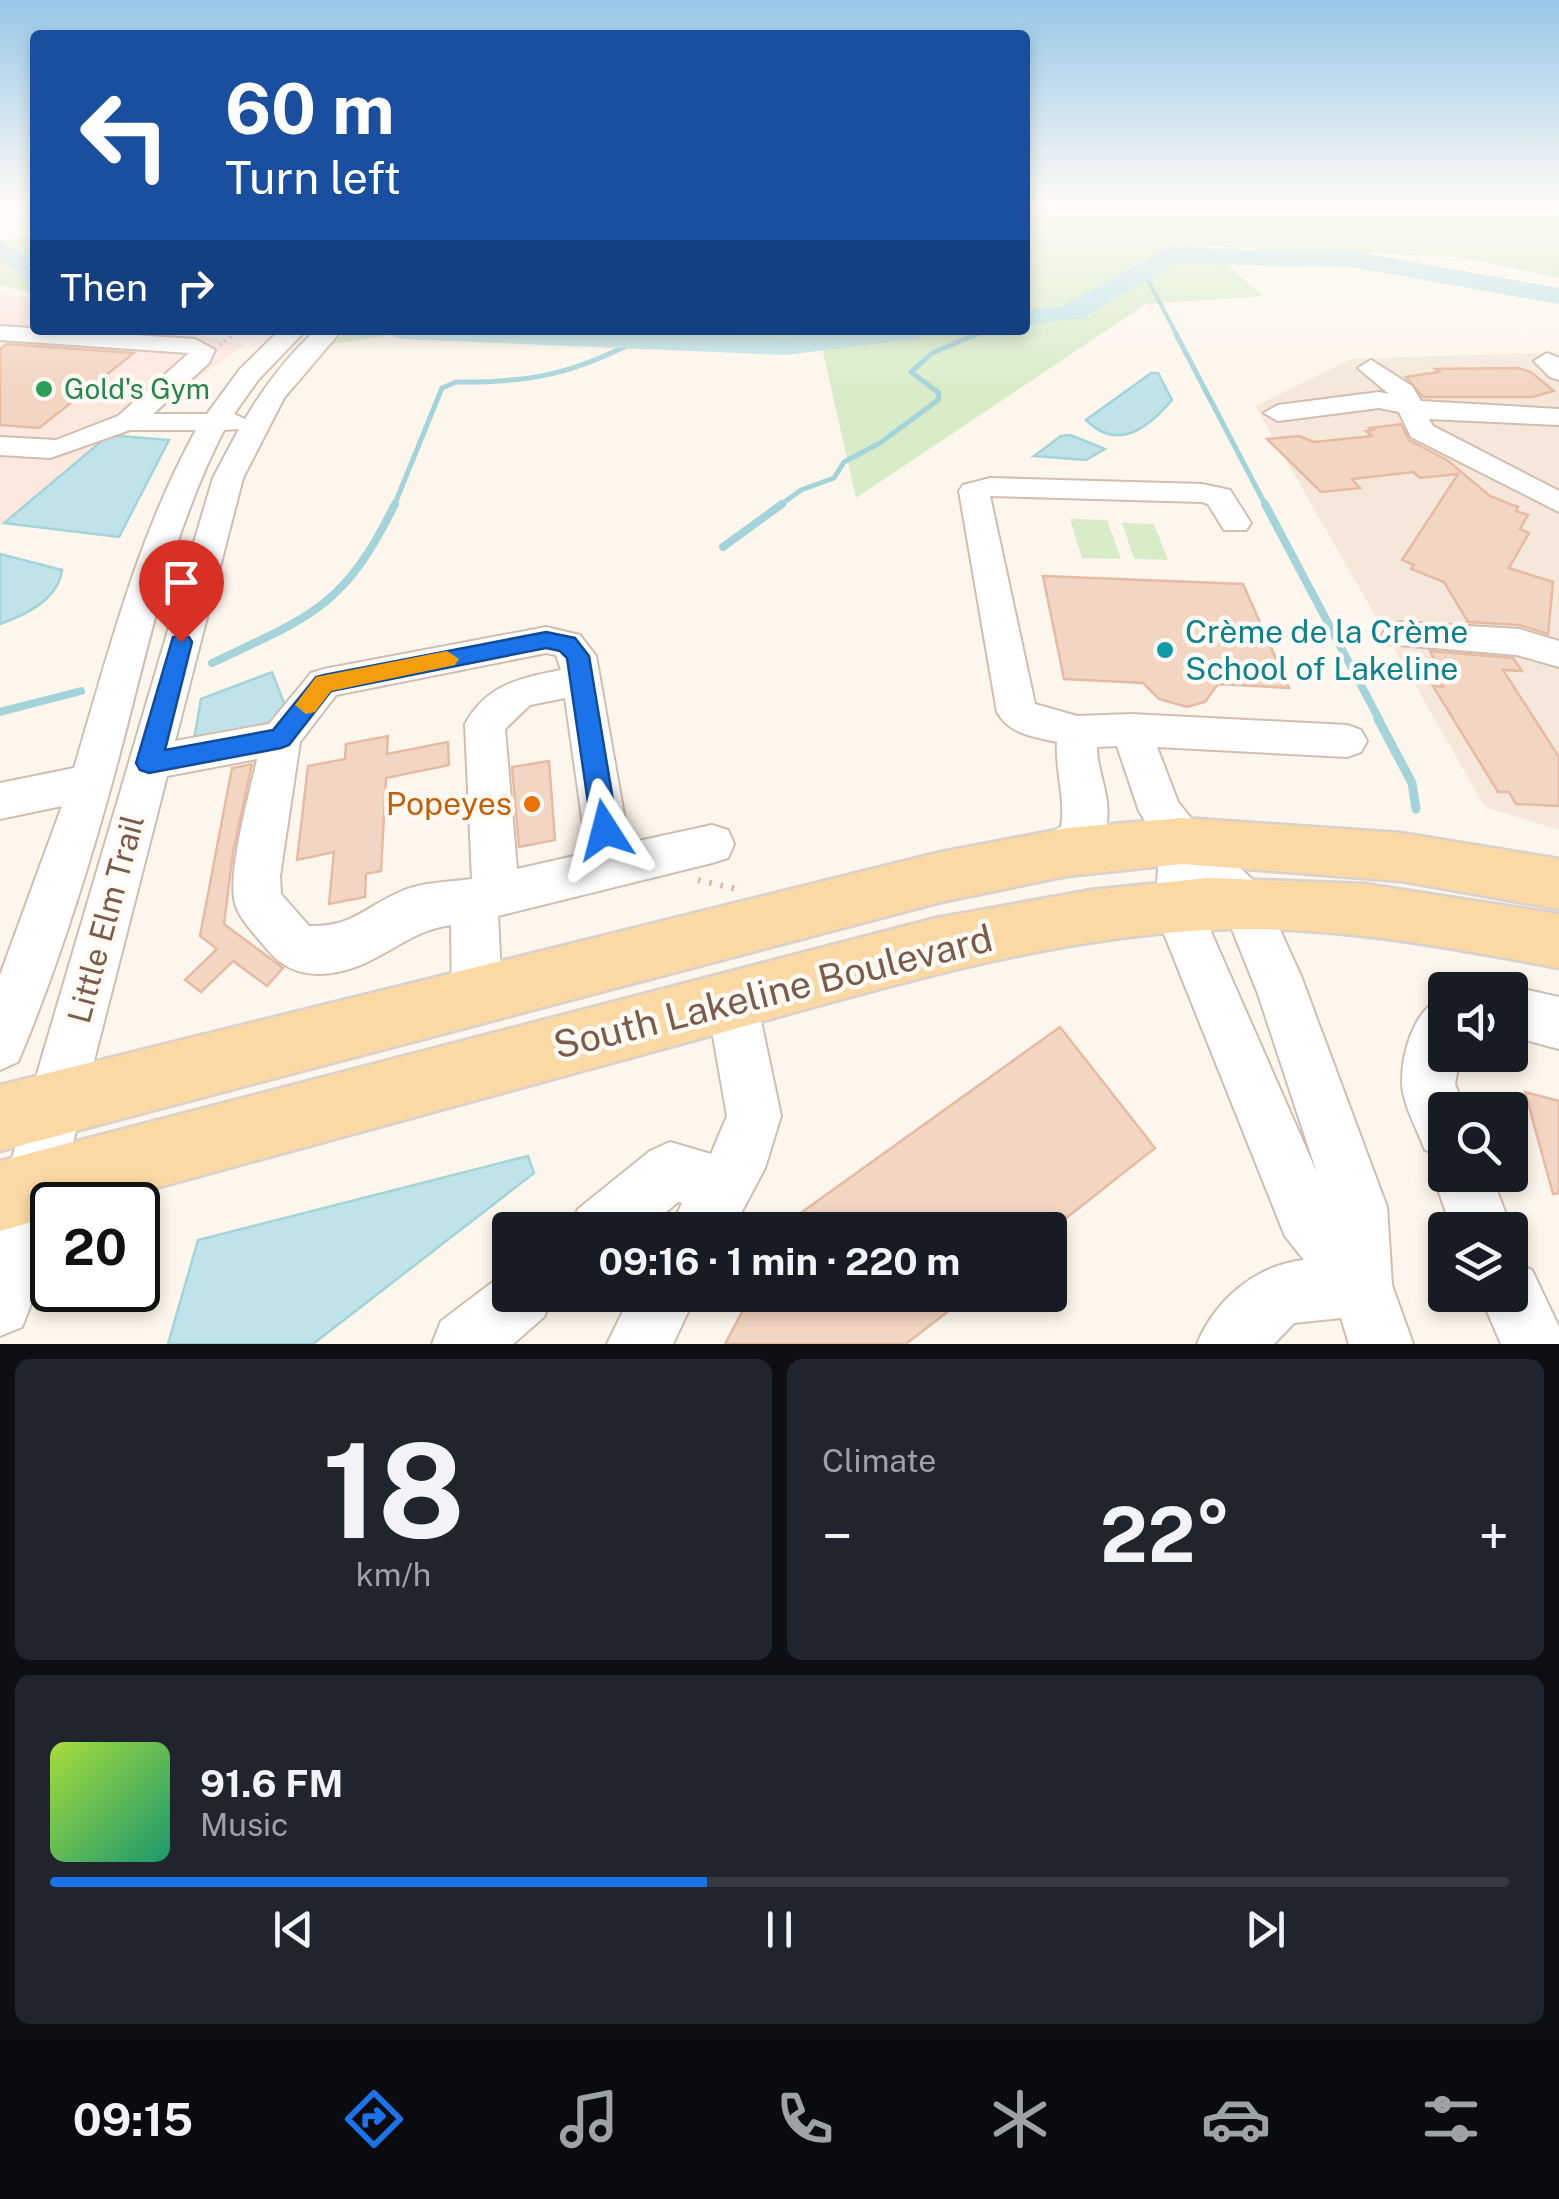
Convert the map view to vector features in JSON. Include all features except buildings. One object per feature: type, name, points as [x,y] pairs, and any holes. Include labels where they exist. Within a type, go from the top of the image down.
[{"type":"main road","name":"South Lakeline Boulevard","points":[[28,1110],[922,882],[1048,856],[1182,841],[1401,857],[1559,884]]},
{"type":"main road","name":"South Lakeline Boulevard","points":[[16,1192],[936,946],[1084,916],[1246,903],[1393,914],[1559,941]]},
{"type":"street","points":[[0,332],[30,335]]},
{"type":"street","points":[[34,335],[202,350],[200,358],[128,422]]},
{"type":"street","name":"Little Elm Trail","points":[[0,1304],[28,1110],[149,763],[228,478],[235,422],[247,376],[289,335]]},
{"type":"street","name":"Little Elm Trail","points":[[0,1044],[91,782],[179,484],[235,422],[325,335]]},
{"type":"street","points":[[1371,368],[1403,392],[1420,431],[1559,503]]},
{"type":"street","points":[[1278,413],[1379,400],[1439,413],[1559,417]]},
{"type":"street","points":[[0,446],[36,450],[65,447],[94,432],[128,422],[235,422]]},
{"type":"street","points":[[1234,523],[1219,497],[1202,493],[990,487],[974,491],[1017,712],[1029,720],[1077,732],[1131,730],[1347,741]]},
{"type":"street","points":[[1400,634],[1519,642],[1558,652]]},
{"type":"street","points":[[611,867],[578,656],[567,644],[546,640],[324,684],[281,738],[257,876],[258,902],[296,949],[330,950],[368,938],[414,908],[485,898],[712,844]]},
{"type":"street","points":[[477,996],[485,898],[484,724],[518,694],[582,680]]},
{"type":"street","points":[[1131,730],[1160,812],[1182,841],[1246,903],[1283,994],[1358,1207],[1360,1285]]},
{"type":"street","points":[[1048,856],[1074,845],[1082,836],[1086,804],[1076,764],[1077,732]]},
{"type":"street","points":[[149,763],[281,738]]},
{"type":"street","points":[[0,801],[91,782]]},
{"type":"street","points":[[1182,841],[1178,908],[1306,1215],[1360,1285],[1381,1344]]},
{"type":"street","points":[[620,1212],[670,1170],[712,1208],[744,1148],[754,1116],[732,1002]]},
{"type":"street","points":[[1528,1015],[1559,1023]]},
{"type":"street","points":[[1230,1344],[1279,1294],[1360,1285]]},
{"type":"street","points":[[464,1344],[502,1312]]},
{"type":"street","points":[[639,1344],[656,1312]]},
{"type":"street","points":[[1519,1312],[1534,1344]]},
{"type":"shaded area","points":[[0,292],[30,299],[30,335],[198,335],[244,345],[66,472],[0,525]]},
{"type":"shaded area","points":[[1559,352],[1559,830],[1485,807],[1255,406],[1351,359]]},
{"type":"green space","points":[[0,266],[30,266],[30,292],[0,285]]},
{"type":"green space","points":[[1030,266],[1228,266],[1263,296],[1146,304],[856,498],[821,343],[552,335],[1030,335]]},
{"type":"green space","points":[[1500,266],[1559,266],[1559,278]]},
{"type":"green space","points":[[343,335],[391,335],[333,344]]},
{"type":"green space","points":[[1070,519],[1107,520],[1121,559],[1082,558]]},
{"type":"green space","points":[[1122,523],[1154,524],[1168,560],[1134,559]]},
{"type":"water","points":[[1151,373],[1158,373],[1172,400],[1143,427],[1121,435],[1110,434],[1086,420]]},
{"type":"water","points":[[109,435],[169,440],[119,537],[4,523]]},
{"type":"water","points":[[1070,435],[1105,449],[1086,460],[1034,456],[1061,436]]},
{"type":"water","points":[[0,554],[62,570],[47,598],[30,611],[0,624]]},
{"type":"water","points":[[272,672],[286,708],[270,724],[194,740],[201,699]]},
{"type":"water","points":[[528,1156],[534,1173],[313,1344],[168,1344],[198,1240]]},
{"type":"waterway","points":[[25,266],[30,270]]},
{"type":"waterway","points":[[1030,318],[1073,312],[1153,266]]},
{"type":"waterway","points":[[1389,266],[1559,296]]},
{"type":"waterway","points":[[1144,273],[1178,337]]},
{"type":"waterway","points":[[1176,334],[1266,506]]},
{"type":"waterway","points":[[522,335],[785,346],[874,335]]},
{"type":"waterway","points":[[779,506],[801,490],[834,478],[844,462],[880,443],[938,400],[939,393],[911,372],[932,353],[975,335]]},
{"type":"waterway","points":[[971,337],[976,335]]},
{"type":"waterway","points":[[394,506],[442,388],[456,382],[506,381],[550,374],[592,361],[638,340]]},
{"type":"waterway","points":[[723,547],[782,504]]},
{"type":"waterway","points":[[1265,504],[1380,721]]},
{"type":"waterway","points":[[212,663],[322,605],[359,566],[394,506]]},
{"type":"waterway","points":[[0,712],[81,691]]},
{"type":"waterway","points":[[1378,719],[1412,783],[1416,809]]},
{"type":"slow traffic","points":[[306,705],[324,684],[447,659]]},
{"type":"place","name":"Gold's Gym","points":[[44,389]]},
{"type":"place","name":"Crème de la Crème School of Lakeline","points":[[1165,650]]},
{"type":"place","name":"Popeyes","points":[[532,804]]},
{"type":"route","points":[[181,642],[149,763],[281,738],[324,684],[546,640],[567,644],[578,656],[605,830]]}]
